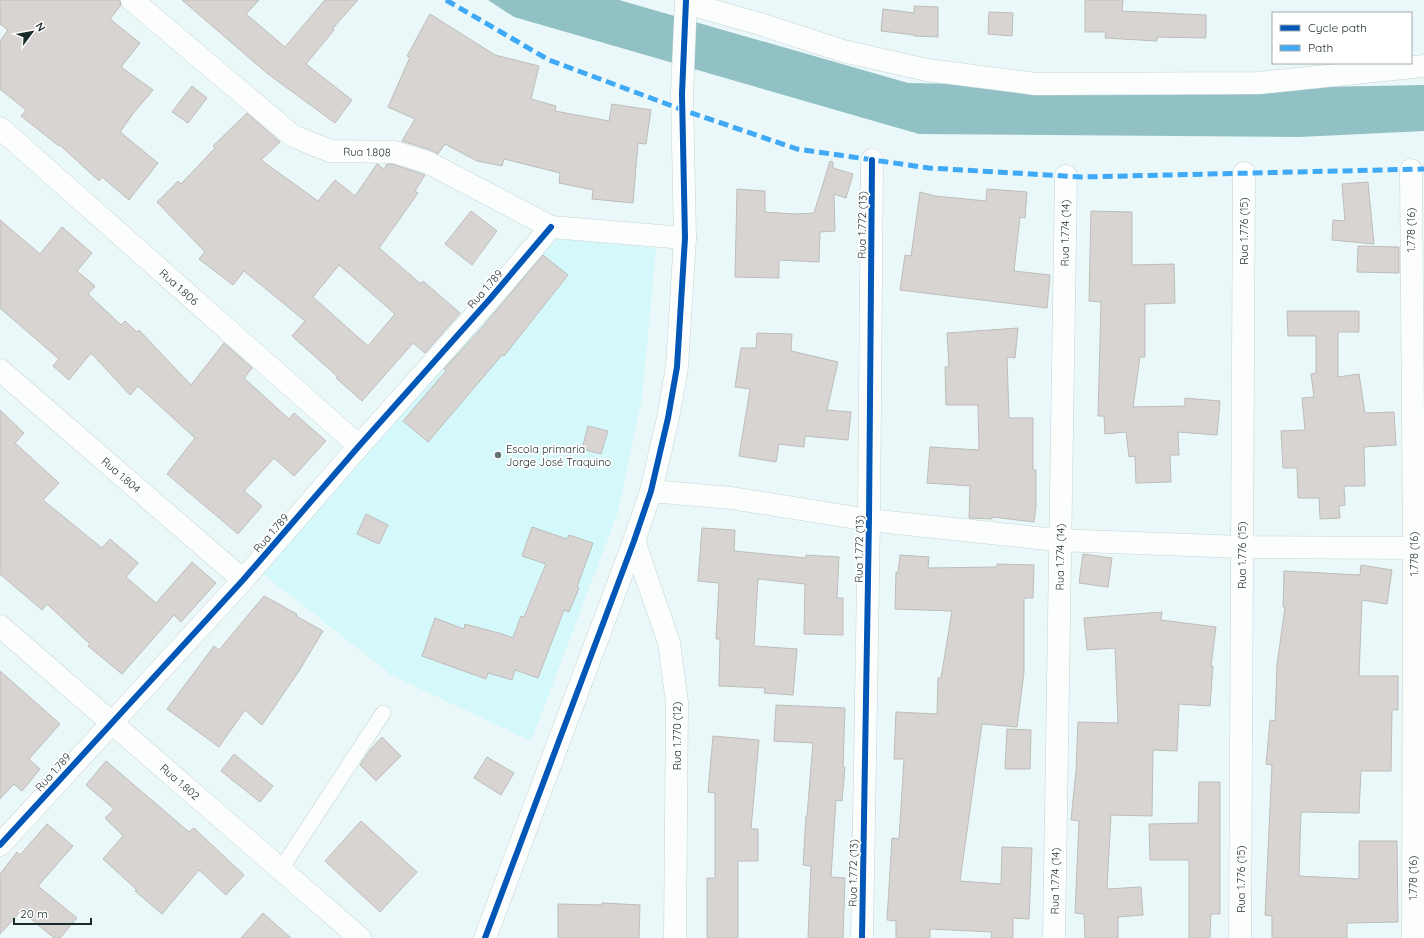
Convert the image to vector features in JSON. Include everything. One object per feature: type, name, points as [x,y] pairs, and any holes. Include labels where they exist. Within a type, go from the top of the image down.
[{"type":"street","name":"Rua 1.808","points":[[132,0],[293,136],[330,151],[394,152],[427,162],[551,227],[685,238]]},
{"type":"street","points":[[485,938],[651,492],[668,418],[677,367],[685,238],[682,94],[686,4],[760,24],[843,51],[927,70],[1036,84],[1259,83],[1424,66]]},
{"type":"street","name":"Rua 1.806","points":[[0,128],[359,446]]},
{"type":"street","name":"Rua 1.772 (13)","points":[[862,938],[869,520],[872,160]]},
{"type":"street","name":"1.778 (16)","points":[[1411,170],[1419,548],[1413,938]]},
{"type":"street","name":"Rua 1.776 (15)","points":[[1240,938],[1244,172]]},
{"type":"street","name":"Rua 1.774 (14)","points":[[1054,938],[1066,176]]},
{"type":"street","name":"Rua 1.789","points":[[0,845],[243,580],[359,446],[489,300],[551,227]]},
{"type":"street","name":"Rua 1.804","points":[[0,370],[243,580]]},
{"type":"street","points":[[651,492],[731,498],[869,520],[1060,540],[1242,547],[1419,548]]},
{"type":"street","name":"Rua 1.770 (12)","points":[[634,540],[669,643],[677,702],[675,938]]},
{"type":"street","name":"Rua 1.802","points":[[0,626],[360,938]]},
{"type":"lane","points":[[281,869],[383,713]]},
{"type":"shaded area","points":[[488,0],[619,0],[908,83],[1226,89],[1424,85],[1424,131],[1299,137],[919,134],[514,17]]},
{"type":"shaded area","name":"Escola primaria Jorge José Traquino","points":[[554,238],[656,248],[642,398],[618,512],[531,741],[393,676],[263,574]]},
{"type":"building","points":[[0,0],[120,0],[121,5],[110,19],[140,43],[121,67],[153,90],[120,132],[158,163],[129,200],[102,177],[99,181],[60,145],[59,146],[21,116],[26,110],[0,89],[0,41],[8,30],[0,24]]},
{"type":"building","points":[[182,0],[259,0],[246,14],[285,47],[325,0],[358,0],[333,28],[334,30],[306,64],[352,100],[335,123],[268,74]]},
{"type":"building","points":[[1085,0],[1123,0],[1122,11],[1206,15],[1206,38],[1157,37],[1157,41],[1105,38],[1106,32],[1085,32]]},
{"type":"building","points":[[914,6],[938,7],[938,37],[914,36],[881,31],[883,9],[914,13]]},
{"type":"building","points":[[989,12],[1013,13],[1012,36],[988,34]]},
{"type":"building","points":[[430,14],[495,55],[539,66],[531,99],[556,106],[555,111],[609,121],[612,104],[651,110],[646,144],[638,143],[633,203],[592,199],[593,190],[559,183],[560,173],[504,159],[502,166],[477,161],[445,144],[438,154],[431,150],[402,141],[415,119],[388,107],[410,57],[407,56]]},
{"type":"building","points":[[192,86],[207,98],[188,123],[172,112]]},
{"type":"building","points":[[247,113],[280,142],[261,160],[318,201],[335,180],[355,196],[377,164],[384,169],[387,164],[392,164],[425,175],[415,191],[418,193],[379,248],[421,284],[423,281],[460,313],[425,353],[413,343],[362,401],[336,378],[338,377],[292,336],[305,321],[244,271],[233,285],[199,259],[205,252],[157,202],[178,181],[181,184],[215,148],[213,146]],"holes":[[[339,265],[395,314],[368,346],[313,297]]]},
{"type":"building","points":[[830,161],[833,162],[833,168],[853,174],[846,198],[834,194],[835,231],[820,232],[819,262],[779,260],[779,278],[735,277],[737,189],[765,191],[765,212],[796,214],[814,213]]},
{"type":"building","points":[[1368,182],[1374,244],[1332,240],[1333,220],[1345,221],[1342,184]]},
{"type":"building","points":[[987,189],[1027,192],[1025,218],[1020,217],[1014,271],[1050,275],[1047,308],[900,290],[905,255],[911,256],[920,192],[935,196],[986,201]]},
{"type":"building","points":[[471,211],[497,231],[472,265],[445,244]]},
{"type":"building","points":[[1091,211],[1132,212],[1132,265],[1174,264],[1175,303],[1145,304],[1145,357],[1140,357],[1133,407],[1185,406],[1185,398],[1220,401],[1217,435],[1178,432],[1179,455],[1170,455],[1171,482],[1136,483],[1135,456],[1129,457],[1126,432],[1105,434],[1104,416],[1098,416],[1101,302],[1089,301]]},
{"type":"building","points":[[0,220],[40,254],[62,227],[92,253],[77,271],[95,286],[88,294],[121,325],[125,321],[137,332],[139,330],[191,385],[224,343],[252,368],[244,378],[289,419],[294,413],[326,441],[294,476],[274,458],[244,491],[262,506],[238,534],[167,474],[195,438],[138,386],[130,395],[91,353],[69,380],[53,366],[59,359],[0,308]]},
{"type":"building","points":[[1358,246],[1399,247],[1399,273],[1357,272]]},
{"type":"building","points":[[543,255],[568,275],[504,356],[502,355],[428,442],[403,421],[446,371],[444,369],[480,330]]},
{"type":"building","points":[[1287,311],[1359,311],[1359,332],[1338,332],[1338,377],[1359,374],[1365,413],[1394,412],[1396,445],[1364,447],[1365,486],[1344,486],[1345,505],[1339,506],[1340,518],[1320,519],[1319,498],[1298,498],[1297,468],[1283,468],[1281,431],[1305,430],[1302,398],[1314,397],[1311,374],[1316,373],[1316,336],[1288,336]]},
{"type":"building","points":[[1018,328],[1015,358],[1007,357],[1009,418],[1033,418],[1033,470],[1036,470],[1036,507],[1034,522],[992,517],[992,519],[969,518],[970,486],[927,483],[930,447],[979,450],[978,405],[946,405],[945,367],[949,367],[947,333]]},
{"type":"building","points":[[757,333],[792,334],[791,351],[838,362],[827,410],[851,412],[848,440],[805,436],[804,447],[779,444],[776,462],[739,456],[750,389],[735,387],[741,348],[756,348]]},
{"type":"building","points":[[0,410],[24,433],[15,443],[59,483],[43,500],[102,548],[110,539],[138,563],[126,577],[156,603],[192,562],[216,583],[181,622],[174,615],[122,674],[88,646],[90,644],[47,604],[42,610],[0,574]]},
{"type":"building","points":[[588,426],[608,431],[601,454],[582,449]]},
{"type":"building","points":[[366,514],[388,525],[379,544],[357,534]]},
{"type":"building","points":[[532,527],[567,539],[569,535],[593,543],[577,587],[579,588],[569,612],[564,610],[538,678],[515,670],[512,680],[488,673],[486,679],[422,656],[435,618],[464,629],[465,624],[513,638],[521,616],[524,617],[546,564],[522,556]]},
{"type":"building","points":[[702,528],[735,530],[734,551],[806,558],[806,555],[839,557],[837,598],[843,598],[843,635],[804,634],[805,584],[758,579],[754,646],[797,649],[793,695],[764,693],[765,688],[719,686],[720,639],[716,639],[719,583],[698,581]]},
{"type":"building","points":[[1083,554],[1112,558],[1108,587],[1079,583]]},
{"type":"building","points":[[900,555],[929,557],[928,568],[997,567],[997,564],[1034,565],[1033,598],[1024,598],[1024,672],[1017,727],[982,724],[960,881],[1001,884],[1002,847],[1032,848],[1029,919],[1013,918],[1013,938],[991,938],[992,932],[930,929],[930,938],[896,938],[896,921],[887,920],[892,838],[899,839],[904,759],[894,759],[896,712],[937,714],[938,678],[941,678],[952,611],[895,609],[896,572],[898,573]]},
{"type":"building","points":[[1361,565],[1392,570],[1387,604],[1362,600],[1359,676],[1398,676],[1398,710],[1392,710],[1391,771],[1361,771],[1359,813],[1301,812],[1299,876],[1359,879],[1359,841],[1397,841],[1398,922],[1347,923],[1347,938],[1272,938],[1272,916],[1265,915],[1272,765],[1266,764],[1270,720],[1275,721],[1277,665],[1285,607],[1283,607],[1284,571],[1360,575]]},
{"type":"building","points":[[264,596],[297,614],[296,616],[323,631],[299,671],[262,725],[245,710],[219,747],[167,709],[214,646],[219,650]]},
{"type":"building","points":[[1162,612],[1161,620],[1216,627],[1211,666],[1213,666],[1210,706],[1179,704],[1177,751],[1153,750],[1152,816],[1111,815],[1107,889],[1141,887],[1143,915],[1118,917],[1118,938],[1085,938],[1084,914],[1075,913],[1079,821],[1071,820],[1076,771],[1078,722],[1118,723],[1115,648],[1087,650],[1084,618]]},
{"type":"building","points":[[0,671],[60,724],[29,759],[40,769],[22,791],[14,784],[0,799]]},
{"type":"building","points":[[776,705],[845,708],[843,767],[845,767],[842,801],[836,800],[831,877],[845,878],[843,938],[808,938],[811,866],[803,865],[813,743],[774,741]]},
{"type":"building","points":[[1007,729],[1031,730],[1030,769],[1005,769]]},
{"type":"building","points":[[713,736],[759,740],[751,829],[758,829],[758,861],[738,861],[738,938],[707,938],[707,878],[715,878],[715,793],[708,792]]},
{"type":"building","points":[[382,737],[401,756],[376,781],[360,765],[370,750]]},
{"type":"building","points":[[234,754],[273,786],[260,802],[221,771]]},
{"type":"building","points":[[487,757],[514,773],[501,795],[474,778]]},
{"type":"building","points":[[106,761],[189,832],[194,828],[244,875],[226,895],[199,870],[162,914],[135,891],[137,890],[103,859],[123,836],[105,818],[114,809],[86,785]]},
{"type":"building","points":[[1199,782],[1220,782],[1220,914],[1211,914],[1210,938],[1189,938],[1189,860],[1150,860],[1149,824],[1198,823]]},
{"type":"building","points":[[361,821],[417,872],[380,912],[325,861]]},
{"type":"building","points":[[47,824],[73,846],[38,886],[77,918],[60,938],[54,938],[21,911],[0,934],[0,874],[17,852],[20,855]]},
{"type":"building","points":[[602,903],[640,905],[639,938],[558,938],[558,904],[602,905]]},
{"type":"building","points":[[263,913],[291,938],[241,938]]},
{"type":"marked path","points":[[446,0],[549,60],[683,110],[797,149],[929,168],[1082,177],[1424,169]]},
{"type":"cycle path","points":[[485,938],[634,541],[651,491],[668,418],[677,367],[685,238],[682,94],[686,0]]},
{"type":"cycle path","points":[[862,938],[869,520],[872,160]]},
{"type":"cycle path","points":[[0,845],[243,580],[359,446],[489,300],[551,227]]},
{"type":"place","name":"Escola primaria Jorge José Traquino","points":[[498,455]]}]
